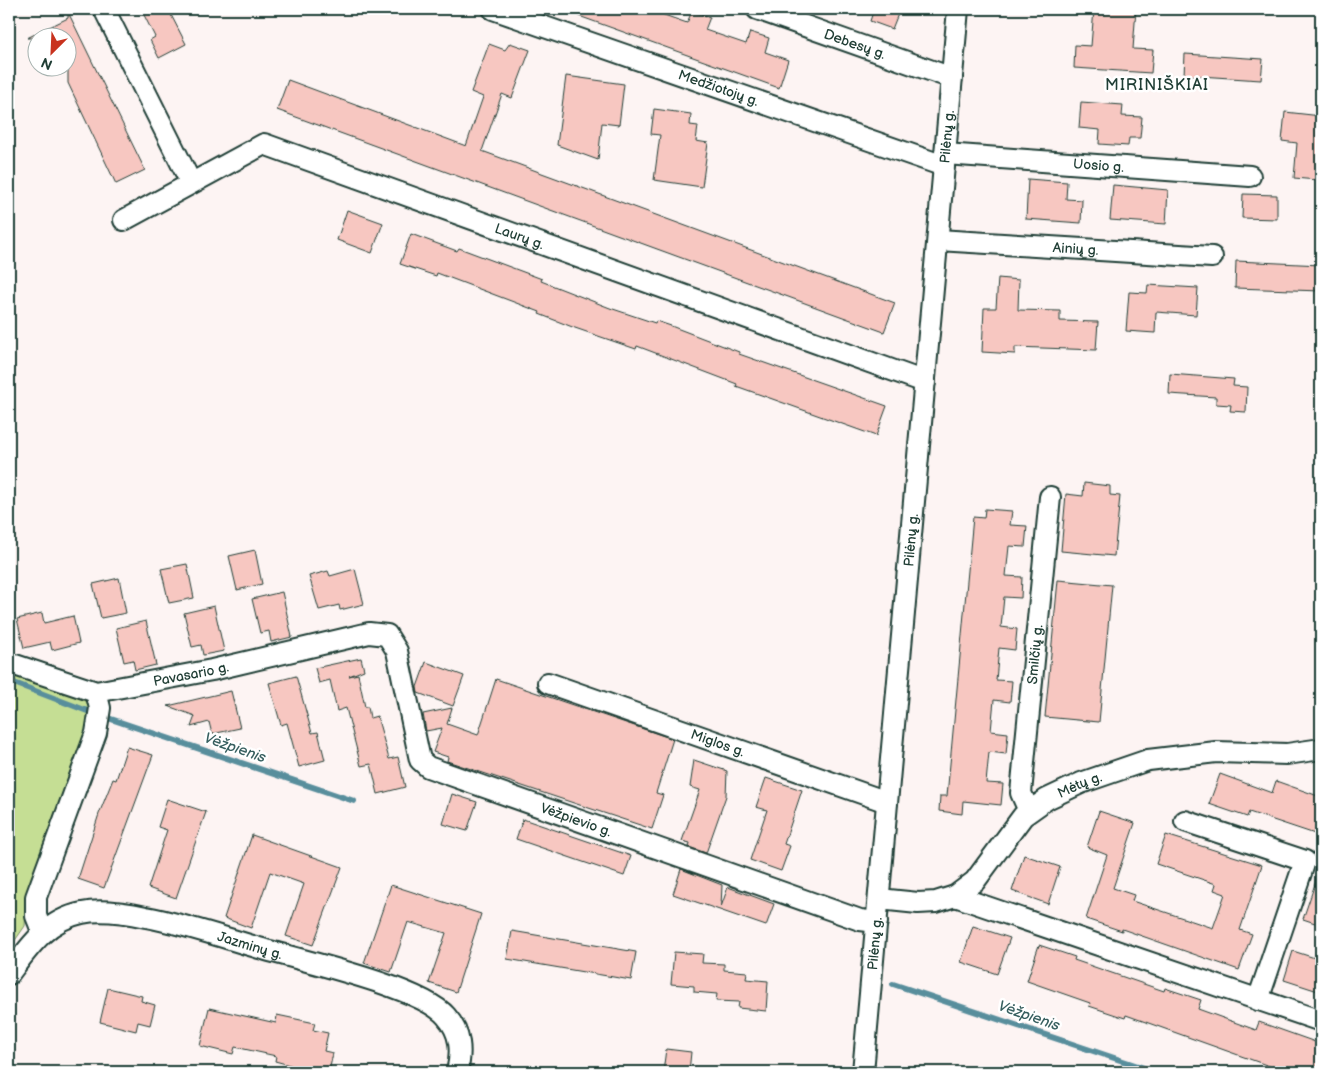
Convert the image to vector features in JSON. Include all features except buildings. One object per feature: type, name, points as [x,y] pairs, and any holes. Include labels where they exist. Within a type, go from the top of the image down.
[{"type":"street","points":[[104,9],[191,183]]},
{"type":"street","name":"Medžiotojų g.","points":[[493,9],[945,160]]},
{"type":"street","name":"Debesų g.","points":[[757,9],[952,78]]},
{"type":"street","name":"Pilėnų g.","points":[[863,1072],[958,9]]},
{"type":"street","name":"Laurų g.","points":[[124,220],[264,144],[925,382]]},
{"type":"street","name":"Uosio g.","points":[[945,160],[1250,176]]},
{"type":"street","name":"Ainių g.","points":[[938,240],[1212,257]]},
{"type":"street","name":"Smilčių g.","points":[[1029,811],[1021,793],[1050,497]]},
{"type":"street","name":"Pavasario g.","points":[[15,665],[96,692],[212,670],[369,633]]},
{"type":"street","name":"Vėžpievio g.","points":[[369,633],[387,635],[397,651],[420,760],[428,767],[860,920],[877,922]]},
{"type":"street","name":"Miglos g.","points":[[548,683],[887,802]]},
{"type":"street","points":[[42,931],[36,916],[36,897],[96,733],[100,708],[96,692]]},
{"type":"street","name":"Mėtų g.","points":[[879,899],[918,903],[936,902],[955,896],[974,881],[1012,828],[1029,811],[1081,783],[1148,760],[1216,752],[1287,754],[1321,749]]},
{"type":"street","points":[[1185,821],[1306,861],[1258,1000]]},
{"type":"street","points":[[955,896],[1321,1021]]},
{"type":"street","name":"Jazminų g.","points":[[9,974],[42,931],[61,920],[83,912],[146,917],[403,991],[429,1002],[446,1015],[456,1029],[460,1042],[457,1072]]},
{"type":"green space","points":[[9,670],[92,699],[89,724],[27,891],[25,926],[9,949]]},
{"type":"waterway","name":"Vėžpienis","points":[[9,681],[90,712]]},
{"type":"waterway","name":"Vėžpienis","points":[[108,718],[354,801]]},
{"type":"waterway","name":"Vėžpienis","points":[[893,984],[1156,1072]]},
{"type":"district","name":"MIRINIŠKIAI","points":[[1157,85]]}]
